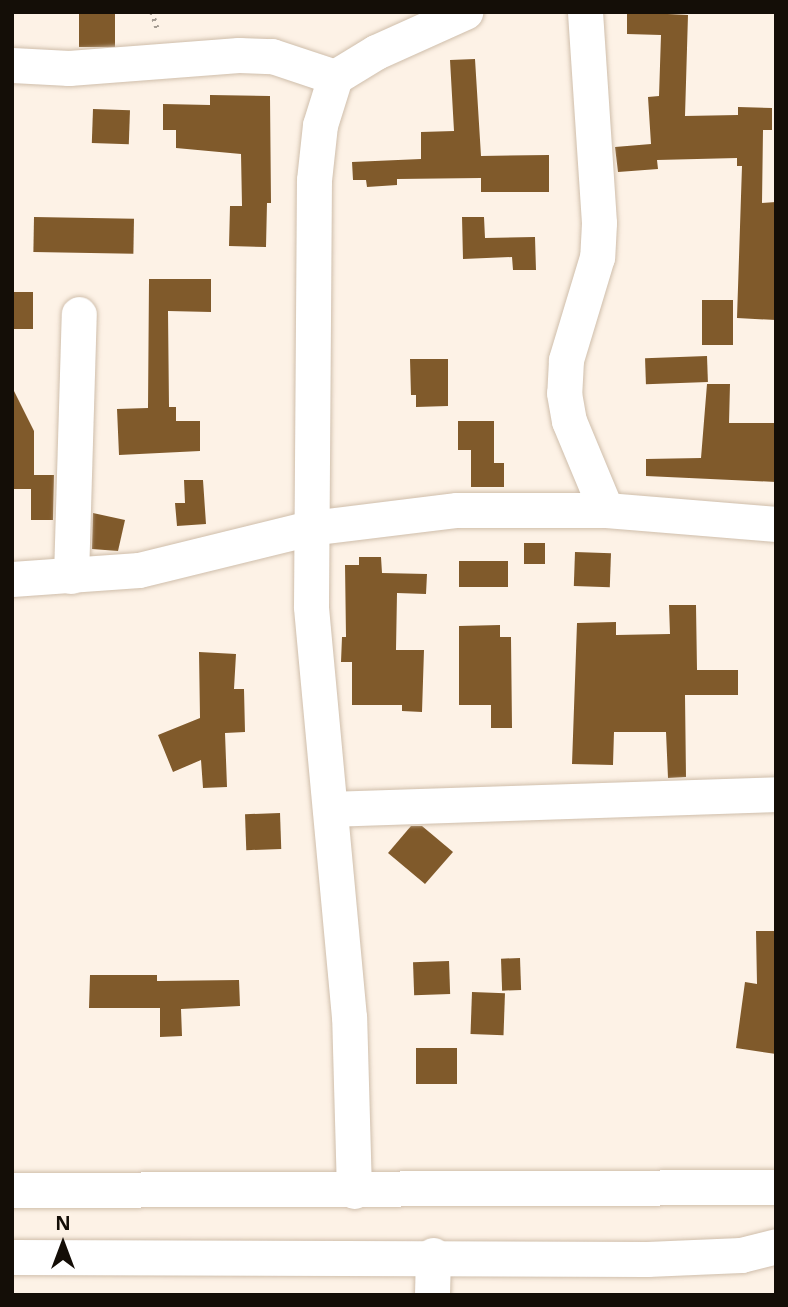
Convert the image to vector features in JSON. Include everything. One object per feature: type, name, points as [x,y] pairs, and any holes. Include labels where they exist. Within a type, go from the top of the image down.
[{"type":"street","points":[[354,1191],[349,1017],[311,606],[314,180],[320,125],[335,77],[397,41],[465,12]]},
{"type":"street","points":[[585,12],[599,223],[597,257],[566,360],[564,393],[569,421],[606,510]]},
{"type":"street","points":[[12,65],[69,68],[239,54],[272,56],[335,77]]},
{"type":"street","points":[[71,576],[79,314]]},
{"type":"street","points":[[12,579],[139,570],[201,557],[310,528],[457,510],[606,510],[776,524]]},
{"type":"street","points":[[330,808],[776,794]]},
{"type":"street","points":[[12,1191],[776,1187]]},
{"type":"street","points":[[12,1257],[433,1255],[647,1259],[741,1255],[776,1247]]},
{"type":"street","points":[[432,1295],[433,1255]]},
{"type":"building","points":[[79,12],[115,12],[115,47],[79,47]]},
{"type":"building","points":[[627,12],[688,15],[685,116],[738,115],[738,107],[772,108],[772,130],[763,130],[762,203],[776,202],[776,320],[737,318],[742,166],[737,166],[737,158],[657,160],[658,169],[618,172],[615,147],[651,144],[648,97],[659,96],[661,35],[627,34]]},
{"type":"building","points":[[475,59],[481,156],[549,155],[549,192],[481,192],[481,178],[397,179],[397,185],[367,187],[366,180],[353,180],[352,162],[421,159],[421,132],[454,131],[450,60]]},
{"type":"building","points":[[210,95],[270,96],[271,203],[267,203],[266,247],[229,246],[230,206],[242,206],[241,154],[176,148],[176,130],[163,130],[163,104],[210,105]]},
{"type":"building","points":[[93,109],[130,110],[129,144],[92,143]]},
{"type":"building","points":[[34,217],[134,219],[133,254],[33,252]]},
{"type":"building","points":[[462,217],[484,217],[485,238],[535,237],[536,270],[513,270],[512,257],[463,259]]},
{"type":"building","points":[[149,279],[211,279],[211,312],[168,311],[169,407],[176,407],[176,421],[200,421],[200,451],[119,455],[117,409],[148,408]]},
{"type":"building","points":[[12,292],[33,292],[33,329],[12,329]]},
{"type":"building","points":[[702,300],[733,300],[733,345],[702,345]]},
{"type":"building","points":[[707,356],[708,382],[646,384],[645,358]]},
{"type":"building","points":[[410,359],[448,359],[448,406],[416,407],[416,395],[411,395]]},
{"type":"building","points":[[707,384],[730,384],[729,423],[776,423],[776,482],[646,476],[646,459],[701,458]]},
{"type":"building","points":[[12,387],[34,431],[34,475],[54,475],[53,520],[31,520],[31,489],[12,489]]},
{"type":"building","points":[[458,421],[494,421],[494,463],[504,463],[504,487],[471,487],[471,450],[458,450]]},
{"type":"building","points":[[184,480],[203,480],[206,524],[177,526],[175,503],[185,503]]},
{"type":"building","points":[[93,513],[125,520],[118,551],[92,549]]},
{"type":"building","points":[[524,543],[545,543],[545,564],[524,564]]},
{"type":"building","points":[[575,552],[611,553],[610,587],[574,586]]},
{"type":"building","points":[[359,557],[381,557],[382,573],[427,574],[426,594],[397,593],[396,650],[424,650],[422,712],[402,711],[402,705],[352,705],[352,662],[341,662],[342,637],[346,637],[345,565],[359,565]]},
{"type":"building","points":[[459,561],[508,561],[508,587],[459,587]]},
{"type":"building","points":[[669,605],[696,605],[697,670],[738,670],[738,695],[685,695],[686,777],[668,778],[666,732],[614,732],[613,765],[572,764],[577,623],[616,622],[616,635],[670,634]]},
{"type":"building","points":[[500,625],[500,637],[511,637],[512,728],[491,728],[491,705],[459,705],[459,626]]},
{"type":"building","points":[[199,652],[236,654],[234,689],[244,689],[245,732],[225,733],[227,787],[203,788],[201,760],[173,772],[158,735],[200,718]]},
{"type":"building","points":[[280,813],[281,849],[246,850],[245,814]]},
{"type":"building","points":[[411,826],[422,826],[453,852],[425,884],[388,853]]},
{"type":"building","points":[[756,931],[776,931],[776,1054],[736,1048],[745,982],[757,984]]},
{"type":"building","points":[[520,958],[521,990],[502,991],[501,959]]},
{"type":"building","points":[[449,961],[450,994],[414,995],[413,962]]},
{"type":"building","points":[[90,975],[157,975],[157,981],[239,980],[240,1006],[181,1009],[182,1036],[160,1037],[160,1008],[89,1008]]},
{"type":"building","points":[[472,992],[505,993],[504,1035],[471,1034]]},
{"type":"building","points":[[416,1048],[457,1048],[457,1084],[416,1084]]}]
